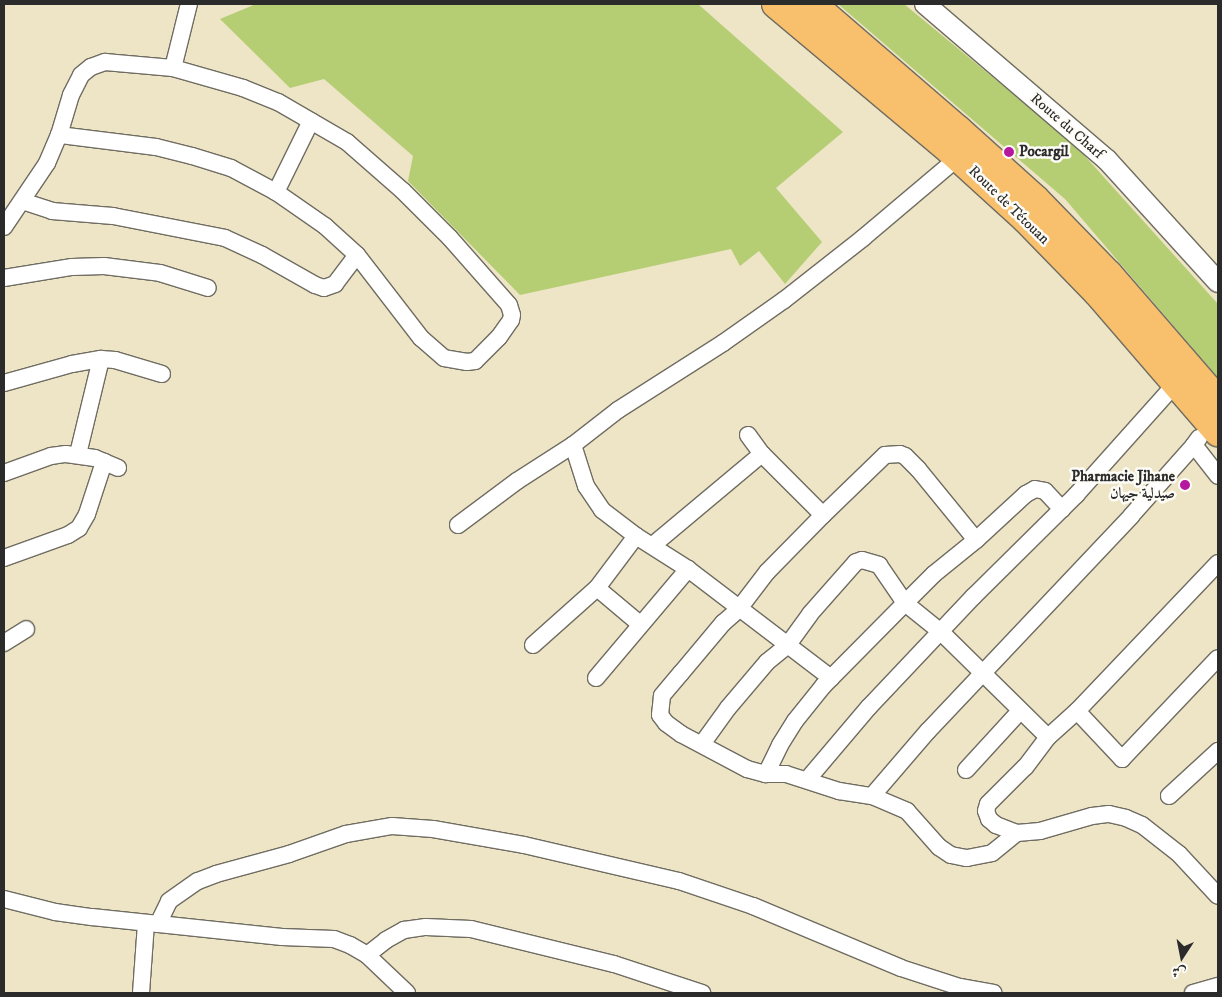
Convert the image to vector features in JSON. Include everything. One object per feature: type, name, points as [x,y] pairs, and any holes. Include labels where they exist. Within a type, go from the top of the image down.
[{"type":"highway","name":"Route de Tétouan","points":[[776,4],[959,158],[1026,219],[1098,293],[1176,383],[1216,419]]},
{"type":"highway","name":"Route de Tétouan","points":[[812,4],[957,128],[1035,200],[1110,275],[1216,419]]},
{"type":"street","points":[[173,68],[189,4]]},
{"type":"street","name":"Route du Charf","points":[[925,4],[1107,160],[1218,282]]},
{"type":"street","points":[[4,227],[47,163],[59,136],[71,95],[81,75],[91,67],[105,62],[173,68],[243,88],[278,102],[347,142],[403,191],[450,238],[504,298],[511,309],[511,320],[499,337],[475,360],[467,362],[444,358],[421,338],[357,255],[325,226],[276,192],[231,168],[192,156],[156,147],[59,136]]},
{"type":"street","points":[[276,192],[310,121]]},
{"type":"street","points":[[458,525],[517,481],[573,445],[618,410],[723,343],[784,300],[863,238],[959,158]]},
{"type":"street","points":[[22,201],[52,211],[113,216],[225,238],[262,255],[315,285],[324,288],[335,284],[357,255]]},
{"type":"street","points":[[4,278],[72,267],[104,266],[160,274],[208,288]]},
{"type":"street","points":[[4,383],[72,364],[101,359],[115,360],[162,374]]},
{"type":"street","points":[[78,454],[101,359]]},
{"type":"street","points":[[807,780],[869,707],[974,596],[1062,509],[1176,383]]},
{"type":"street","points":[[872,796],[928,730],[1131,516],[1216,419]]},
{"type":"street","points":[[748,435],[762,454],[823,515]]},
{"type":"street","points":[[573,445],[580,472],[593,498],[602,510],[636,536],[653,545],[688,569],[738,610],[831,678]]},
{"type":"street","points":[[1194,445],[1218,476]]},
{"type":"street","points":[[4,473],[51,456],[78,454],[111,465],[84,522],[79,528],[68,535],[4,558]]},
{"type":"street","points":[[653,545],[762,454]]},
{"type":"street","points":[[976,540],[918,469],[905,456],[900,454],[886,456],[823,515],[767,572],[738,610],[723,623],[661,701],[660,715],[663,720],[681,734],[734,763],[766,774],[786,774],[839,791],[872,796],[907,811],[939,848],[951,855],[967,858],[992,853],[1017,832]]},
{"type":"street","points":[[766,774],[780,745],[795,721],[831,678],[934,574],[976,540],[1026,494],[1035,489],[1045,491],[1062,509]]},
{"type":"street","points":[[533,645],[597,588],[636,536]]},
{"type":"street","points":[[702,744],[728,708],[767,662],[787,646],[810,614],[856,562],[862,560],[879,566],[905,603],[941,632],[1048,737]]},
{"type":"street","points":[[1218,562],[1077,711],[1048,737],[1025,767],[988,804],[986,811],[988,819],[996,825],[1017,832],[1040,831],[1092,816],[1110,814],[1126,818],[1142,826],[1179,854],[1218,896]]},
{"type":"street","points":[[596,678],[688,569]]},
{"type":"street","points":[[597,588],[641,625]]},
{"type":"street","points":[[4,643],[26,629]]},
{"type":"street","points":[[1077,711],[1122,759],[1218,658]]},
{"type":"street","points":[[966,770],[1020,711]]},
{"type":"street","points":[[1169,796],[1218,751]]},
{"type":"street","points":[[141,993],[152,924],[169,901],[198,881],[216,874],[290,854],[346,834],[392,826],[433,829],[524,844],[679,881],[753,906],[901,968],[960,987],[993,993]]},
{"type":"street","points":[[4,899],[55,912],[152,924],[334,939],[350,945],[367,955],[406,993]]},
{"type":"street","points":[[367,955],[386,940],[404,930],[426,927],[471,929],[614,964],[702,993]]},
{"type":"street","points":[[1193,993],[1218,986]]},
{"type":"green space","points":[[256,4],[698,4],[843,132],[776,188],[822,242],[785,284],[759,251],[740,266],[731,249],[520,295],[408,181],[413,156],[324,79],[290,88],[220,19]]},
{"type":"green space","points":[[838,4],[904,4],[1075,145],[1218,304],[1218,378],[1065,199]]},
{"type":"place","name":"Pocargil","points":[[1009,152]]},
{"type":"place","name":"Pharmacie Jihane صيدلية جيهان","points":[[1185,485]]}]
